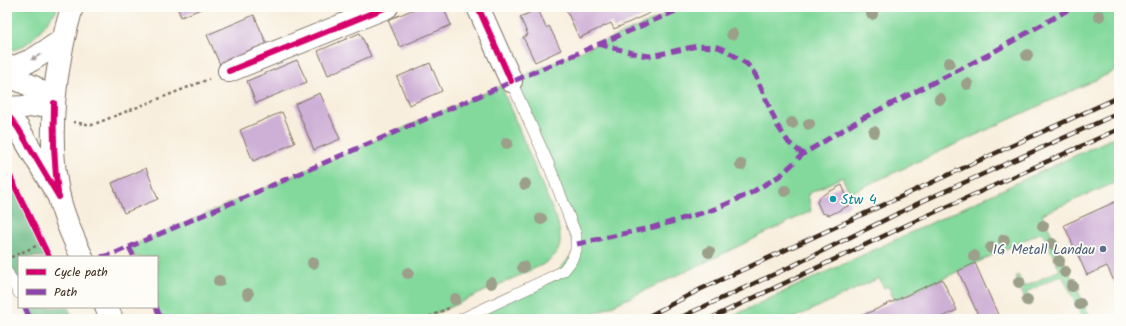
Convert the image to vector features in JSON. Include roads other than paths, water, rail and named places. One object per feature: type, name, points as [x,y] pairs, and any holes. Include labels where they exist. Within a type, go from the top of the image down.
[{"type":"street","points":[[72,7],[63,40],[53,111],[55,170],[59,197],[67,223],[82,256]]},
{"type":"street","points":[[229,71],[387,7]]},
{"type":"street","points":[[478,7],[511,81]]},
{"type":"street","points":[[7,70],[32,60],[63,40]]},
{"type":"street","points":[[7,75],[34,87],[53,111]]},
{"type":"street","points":[[7,108],[23,107],[53,111]]},
{"type":"street","points":[[7,114],[18,128],[59,197]]},
{"type":"street","points":[[106,308],[112,319]]},
{"type":"lane","points":[[462,319],[554,276],[568,266],[576,250],[576,235],[562,198],[511,81]]},
{"type":"lane","points":[[7,272],[18,290]]},
{"type":"railway","points":[[643,319],[701,289],[1119,97]]},
{"type":"railway","points":[[677,319],[792,266],[923,201],[1119,113]]},
{"type":"railway","points":[[709,319],[911,223],[1119,129]]},
{"type":"place","name":"Stw 4","points":[[833,199]]},
{"type":"place","name":"IG Metall Landau","points":[[1103,249]]}]
